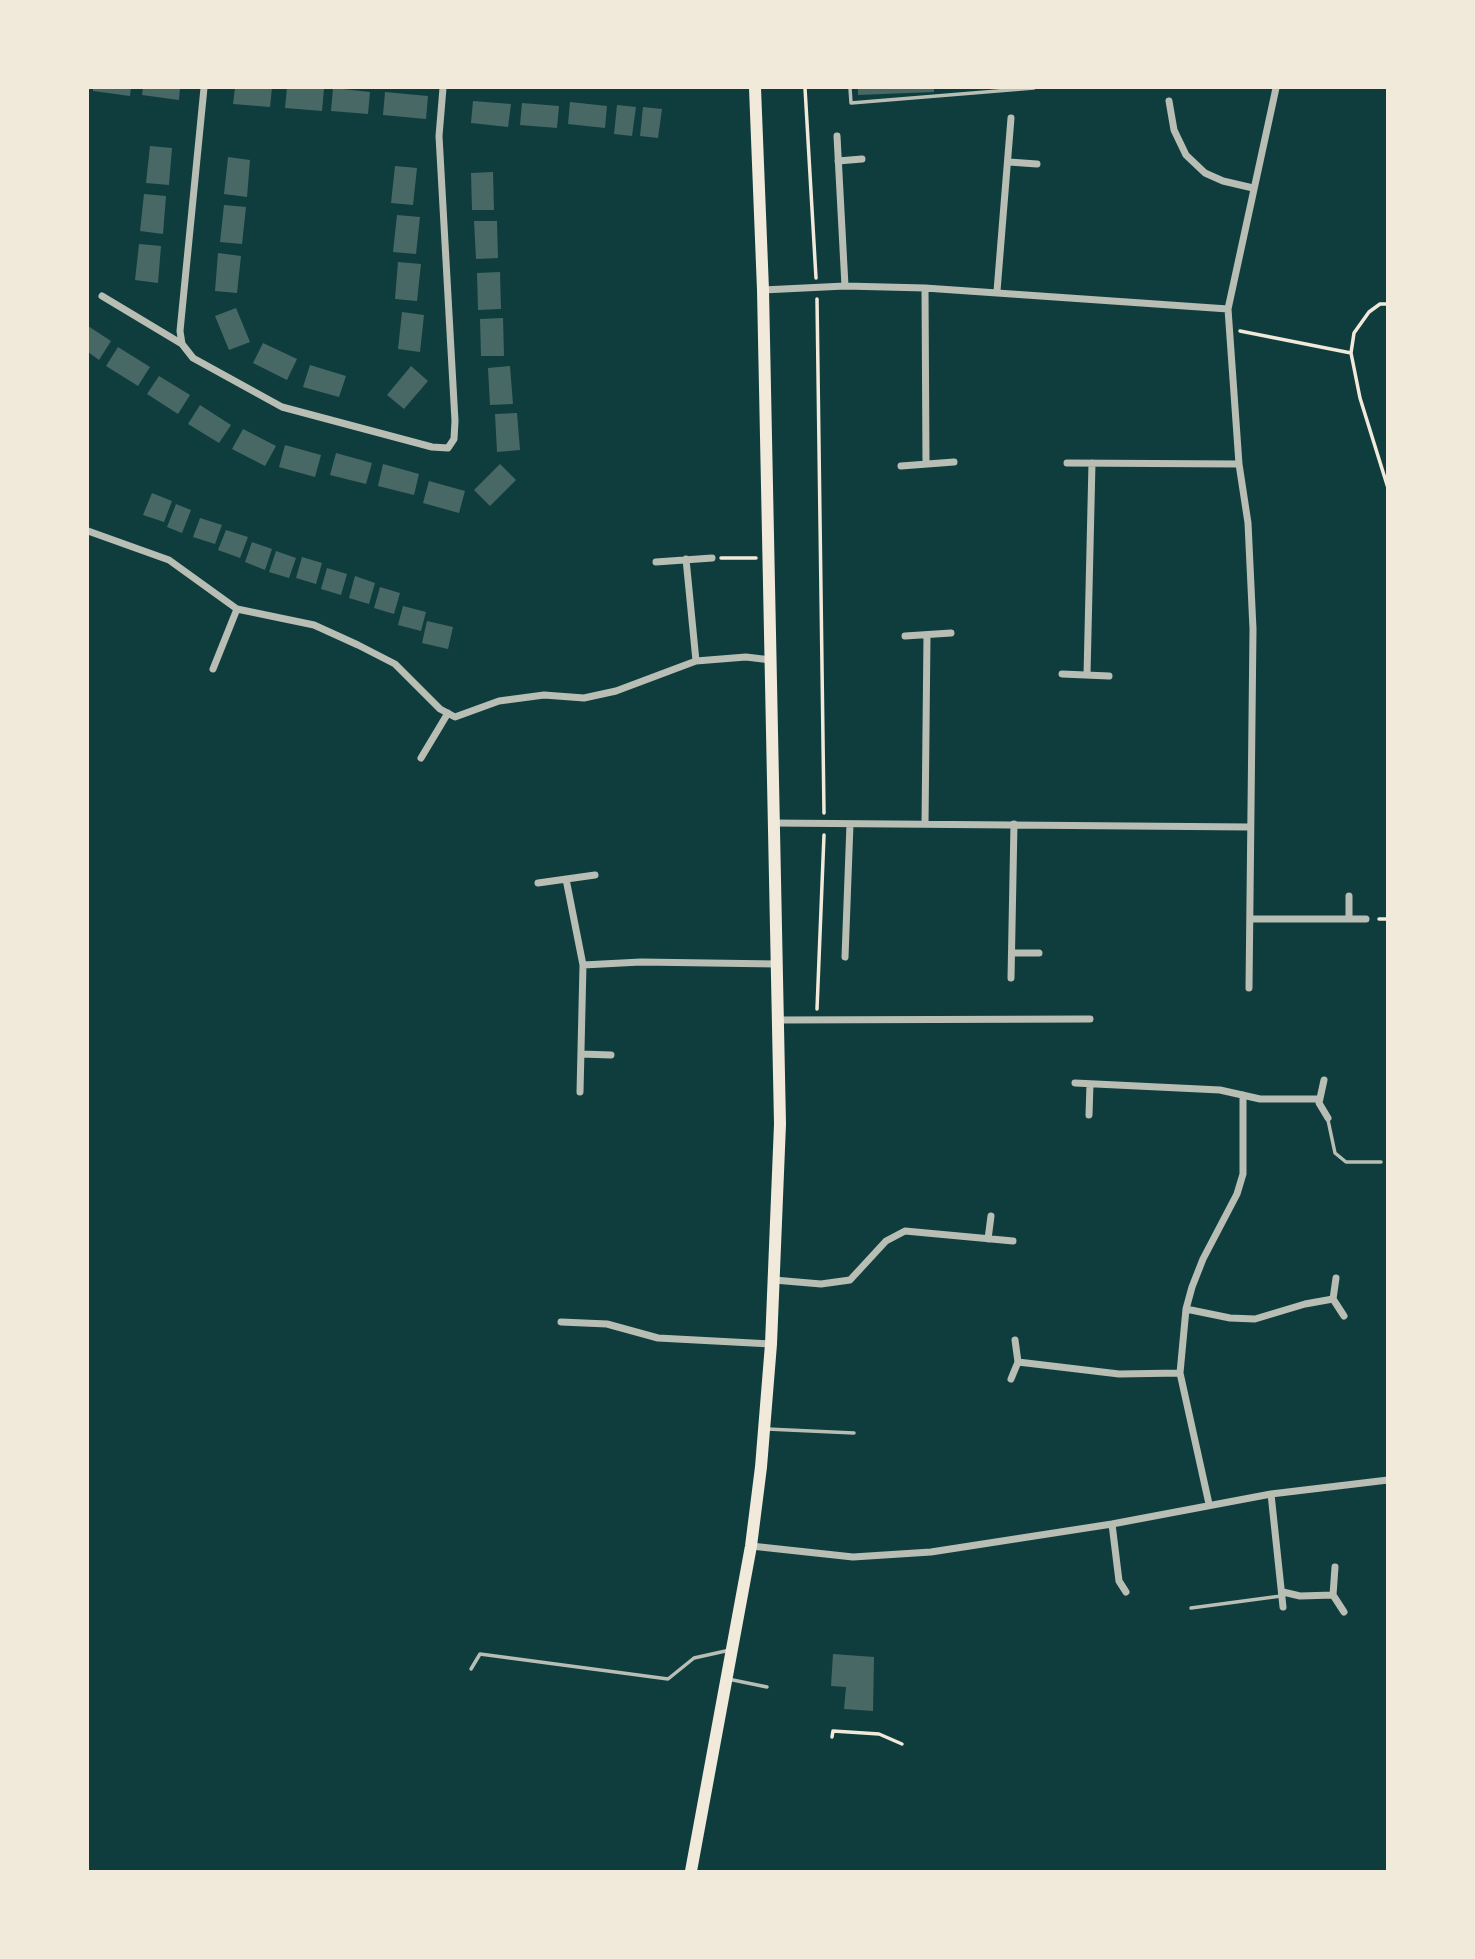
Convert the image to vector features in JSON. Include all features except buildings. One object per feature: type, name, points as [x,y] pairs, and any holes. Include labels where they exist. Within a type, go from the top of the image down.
[{"type":"highway","points":[[691,1871],[751,1546],[765,1429],[772,1344],[780,1124],[763,290],[755,88]]},
{"type":"street","points":[[204,88],[180,331],[183,344],[193,358],[282,407],[432,447],[448,448],[454,439],[455,421],[439,136],[443,88]]},
{"type":"street","points":[[1250,988],[1252,919],[1249,827],[1253,629],[1248,523],[1239,464],[1228,309],[1276,88]]},
{"type":"street","points":[[1169,101],[1174,130],[1186,155],[1205,173],[1223,181],[1254,188]]},
{"type":"street","points":[[997,292],[1012,118]]},
{"type":"street","points":[[836,136],[845,286]]},
{"type":"street","points":[[838,160],[862,159]]},
{"type":"street","points":[[1009,162],[1037,164]]},
{"type":"street","points":[[763,290],[845,286],[925,288],[1228,309]]},
{"type":"street","points":[[925,288],[926,464]]},
{"type":"street","points":[[103,296],[183,344]]},
{"type":"street","points":[[901,466],[954,463]]},
{"type":"street","points":[[1067,463],[1239,464]]},
{"type":"street","points":[[1087,675],[1092,463]]},
{"type":"street","points":[[88,531],[169,560],[237,609],[314,625],[358,645],[395,664],[455,717],[499,701],[544,695],[584,698],[616,691],[696,662],[746,657],[771,660]]},
{"type":"street","points":[[656,562],[712,558]]},
{"type":"street","points":[[685,559],[696,662]]},
{"type":"street","points":[[213,669],[237,609]]},
{"type":"street","points":[[905,636],[951,634]]},
{"type":"street","points":[[925,824],[927,635]]},
{"type":"street","points":[[1062,674],[1109,676]]},
{"type":"street","points":[[421,758],[448,713]]},
{"type":"street","points":[[773,823],[1249,827]]},
{"type":"street","points":[[845,957],[850,824]]},
{"type":"street","points":[[1011,978],[1014,824]]},
{"type":"street","points":[[538,883],[595,874]]},
{"type":"street","points":[[566,879],[583,965],[580,1092]]},
{"type":"street","points":[[1349,896],[1349,919]]},
{"type":"street","points":[[1252,919],[1366,919]]},
{"type":"street","points":[[1012,953],[1040,953]]},
{"type":"street","points":[[583,965],[640,962],[777,964]]},
{"type":"street","points":[[779,1020],[1090,1019]]},
{"type":"street","points":[[581,1054],[611,1055]]},
{"type":"street","points":[[1324,1080],[1318,1099],[1328,1118]]},
{"type":"street","points":[[1075,1083],[1220,1090],[1291,1100],[1318,1099]]},
{"type":"street","points":[[1089,1115],[1090,1084]]},
{"type":"street","points":[[1209,1504],[1181,1373],[1186,1309],[1203,1259],[1227,1217],[1243,1174],[1243,1095]]},
{"type":"street","points":[[988,1239],[991,1216]]},
{"type":"street","points":[[774,1280],[830,1283],[850,1280],[886,1241],[905,1231],[1013,1241]]},
{"type":"street","points":[[1336,1278],[1333,1299],[1344,1316]]},
{"type":"street","points":[[1186,1309],[1230,1318],[1255,1319],[1333,1299]]},
{"type":"street","points":[[561,1322],[607,1324],[658,1338],[772,1344]]},
{"type":"street","points":[[1011,1379],[1018,1362],[1015,1340]]},
{"type":"street","points":[[1018,1362],[1119,1374],[1181,1373]]},
{"type":"street","points":[[751,1546],[853,1557],[893,1556],[1112,1524],[1271,1494],[1388,1480]]},
{"type":"street","points":[[1271,1494],[1283,1607]]},
{"type":"street","points":[[1112,1524],[1119,1581],[1126,1592]]},
{"type":"street","points":[[1335,1567],[1333,1595],[1345,1612]]},
{"type":"street","points":[[1283,1594],[1333,1595]]},
{"type":"lane","points":[[850,88],[851,103],[1034,88]]},
{"type":"lane","points":[[1328,1118],[1335,1153],[1346,1162],[1381,1162]]},
{"type":"lane","points":[[765,1429],[853,1433]]},
{"type":"lane","points":[[1191,1608],[1283,1594]]},
{"type":"lane","points":[[471,1669],[480,1654],[668,1679],[694,1658],[732,1650]]},
{"type":"lane","points":[[726,1679],[767,1687]]},
{"type":"path","points":[[805,88],[816,287],[824,824],[816,1020]]},
{"type":"path","points":[[1388,304],[1380,304],[1369,312],[1354,332],[1351,353],[1360,398],[1388,488]]},
{"type":"path","points":[[1228,329],[1351,353]]},
{"type":"path","points":[[712,558],[768,558]]},
{"type":"path","points":[[832,1737],[834,1731],[879,1734],[902,1744]]}]
